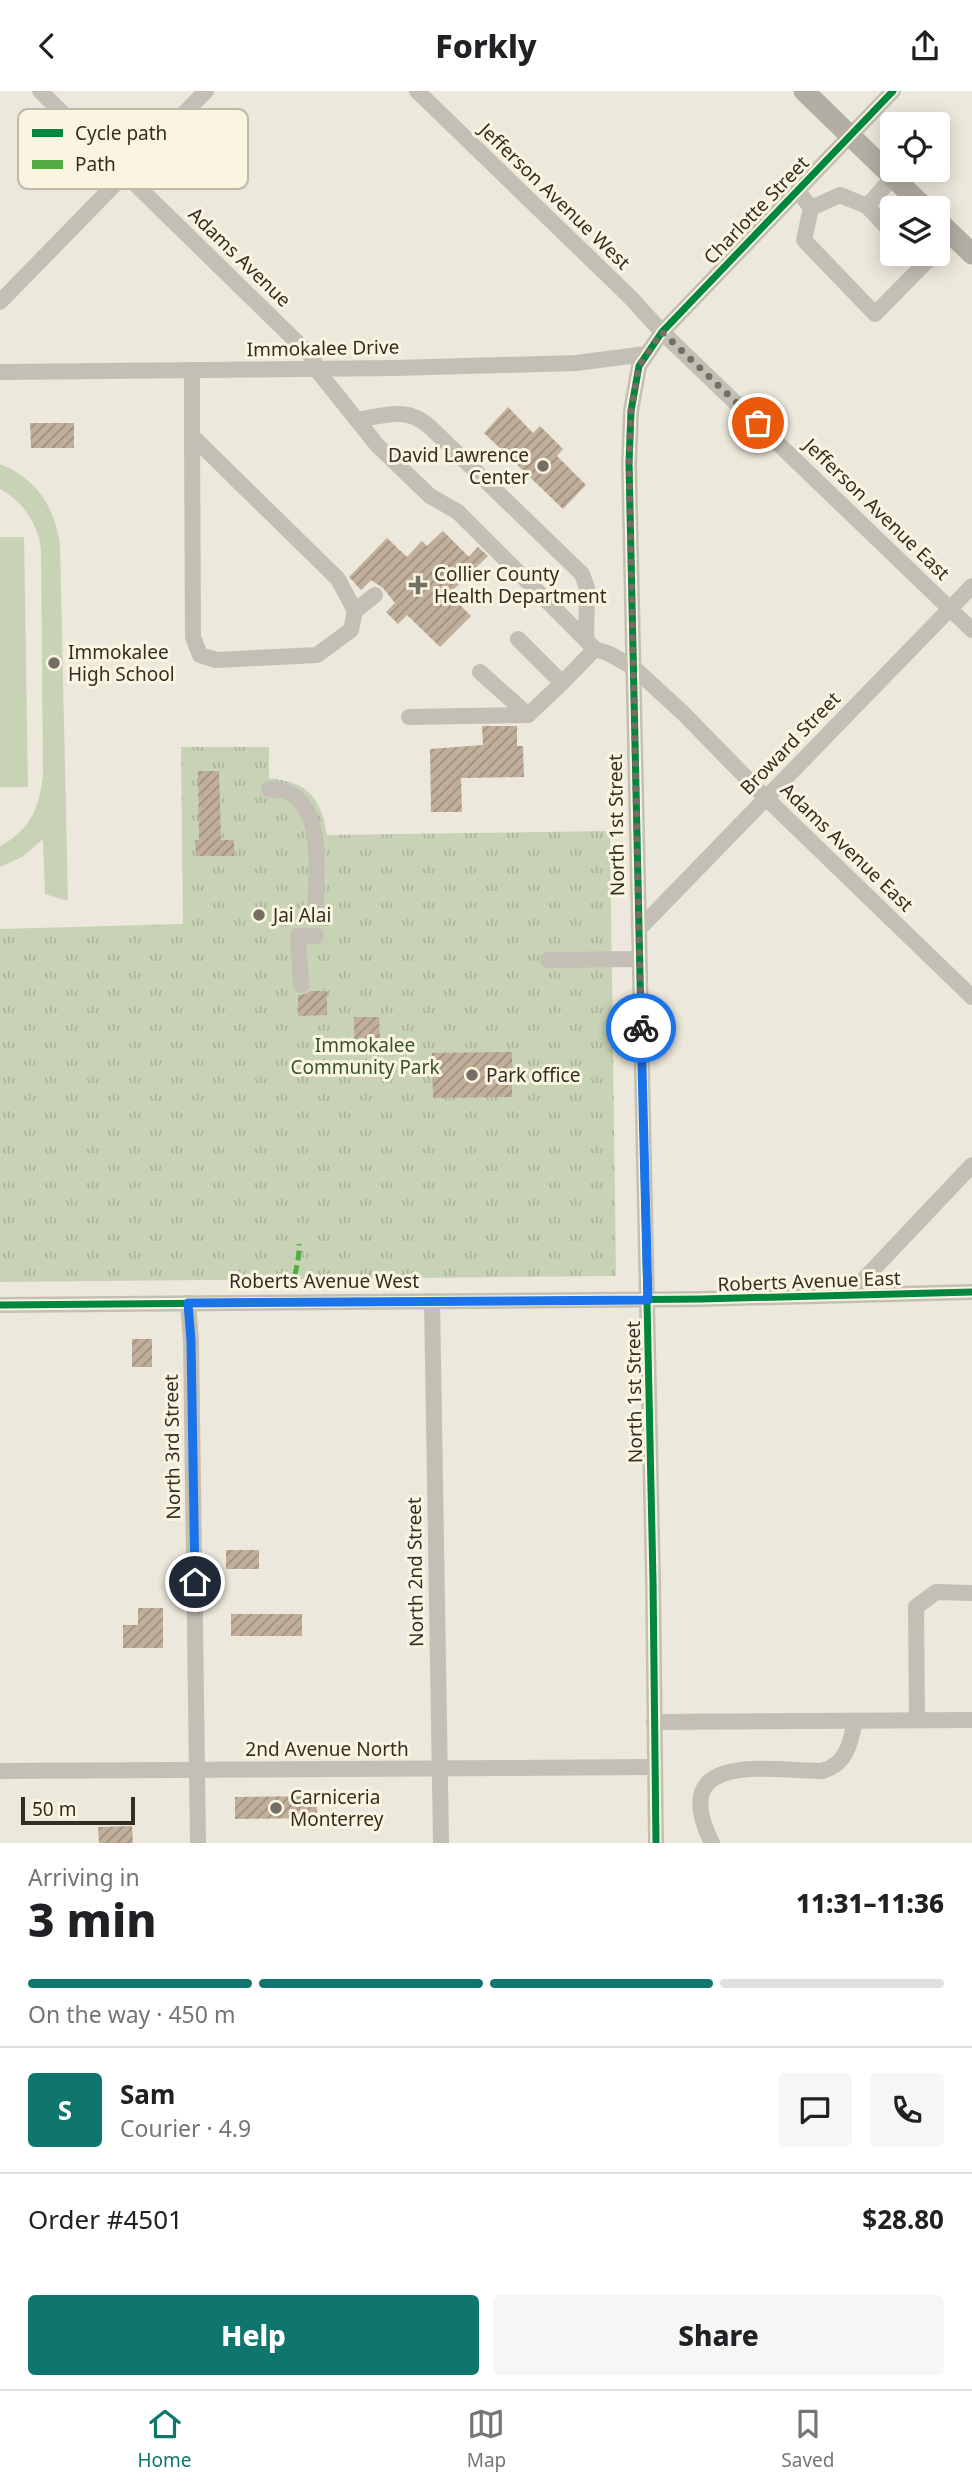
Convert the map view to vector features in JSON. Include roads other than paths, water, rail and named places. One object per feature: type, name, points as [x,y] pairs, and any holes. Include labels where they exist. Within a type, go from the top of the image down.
[{"type":"main road","points":[[804,91],[880,164]]},
{"type":"main road","points":[[898,182],[913,196]]},
{"type":"main road","points":[[950,240],[972,254]]},
{"type":"street","name":"Adams Avenue","points":[[40,91],[58,109]]},
{"type":"street","points":[[189,109],[206,91]]},
{"type":"street","name":"Jefferson Avenue West","points":[[417,91],[630,297],[662,332]]},
{"type":"street","name":"Charlotte Street","points":[[646,354],[662,332],[893,91]]},
{"type":"street","points":[[867,206],[889,182]]},
{"type":"street","points":[[0,302],[111,189]]},
{"type":"street","name":"Adams Avenue","points":[[140,189],[313,358],[316,369],[377,445],[430,496],[458,512],[591,644]]},
{"type":"street","points":[[798,191],[811,208],[804,240],[875,314],[916,266]]},
{"type":"street","points":[[811,208],[839,195],[867,206],[880,220]]},
{"type":"street","name":"Jefferson Avenue East","points":[[662,332],[972,630]]},
{"type":"street","name":"Immokalee Drive","points":[[0,372],[576,363],[646,354]]},
{"type":"street","name":"North 1st Street","points":[[646,354],[639,366],[631,411],[629,463],[648,1300],[656,1843]]},
{"type":"street","points":[[191,436],[338,579],[355,611],[351,630],[317,655],[216,660],[200,655],[193,637],[191,436],[192,370]]},
{"type":"street","points":[[357,420],[397,413],[420,418],[582,574],[587,588],[591,644],[562,683],[528,715],[409,717]]},
{"type":"street","name":"Broward Street","points":[[639,929],[972,586]]},
{"type":"street","points":[[355,611],[375,596]]},
{"type":"street","points":[[518,639],[562,683]]},
{"type":"street","name":"Adams Avenue East","points":[[591,644],[634,668],[683,713],[766,798],[972,997]]},
{"type":"street","points":[[480,672],[528,715]]},
{"type":"street","points":[[269,789],[290,793],[307,807],[313,821],[316,908]]},
{"type":"street","points":[[301,985],[298,936],[316,936]]},
{"type":"street","points":[[548,960],[639,959]]},
{"type":"street","points":[[849,1295],[972,1165]]},
{"type":"street","name":"Roberts Avenue East","points":[[648,1300],[972,1292]]},
{"type":"street","name":"Roberts Avenue West","points":[[0,1305],[648,1300]]},
{"type":"street","name":"North 2nd Street","points":[[432,1301],[441,1843]]},
{"type":"street","name":"North 3rd Street","points":[[188,1303],[191,1341],[198,1843]]},
{"type":"street","points":[[917,1720],[916,1607],[936,1592],[972,1593]]},
{"type":"street","points":[[654,1722],[972,1720]]},
{"type":"street","points":[[712,1843],[699,1813],[702,1791],[711,1777],[735,1770],[822,1771],[832,1768],[841,1761],[849,1748],[855,1721]]},
{"type":"street","name":"2nd Avenue North","points":[[0,1771],[654,1767]]},
{"type":"place","name":"David Lawrence Center","points":[[543,466]]},
{"type":"place","name":"Collier County Health Department","points":[[418,585]]},
{"type":"place","name":"Immokalee High School","points":[[54,663]]},
{"type":"place","name":"Jai Alai","points":[[259,915]]},
{"type":"place","name":"Park office","points":[[472,1075]]},
{"type":"place","name":"Carniceria Monterrey","points":[[276,1808]]},
{"type":"park label","name":"Immokalee Community Park","points":[[365,1056]]}]
